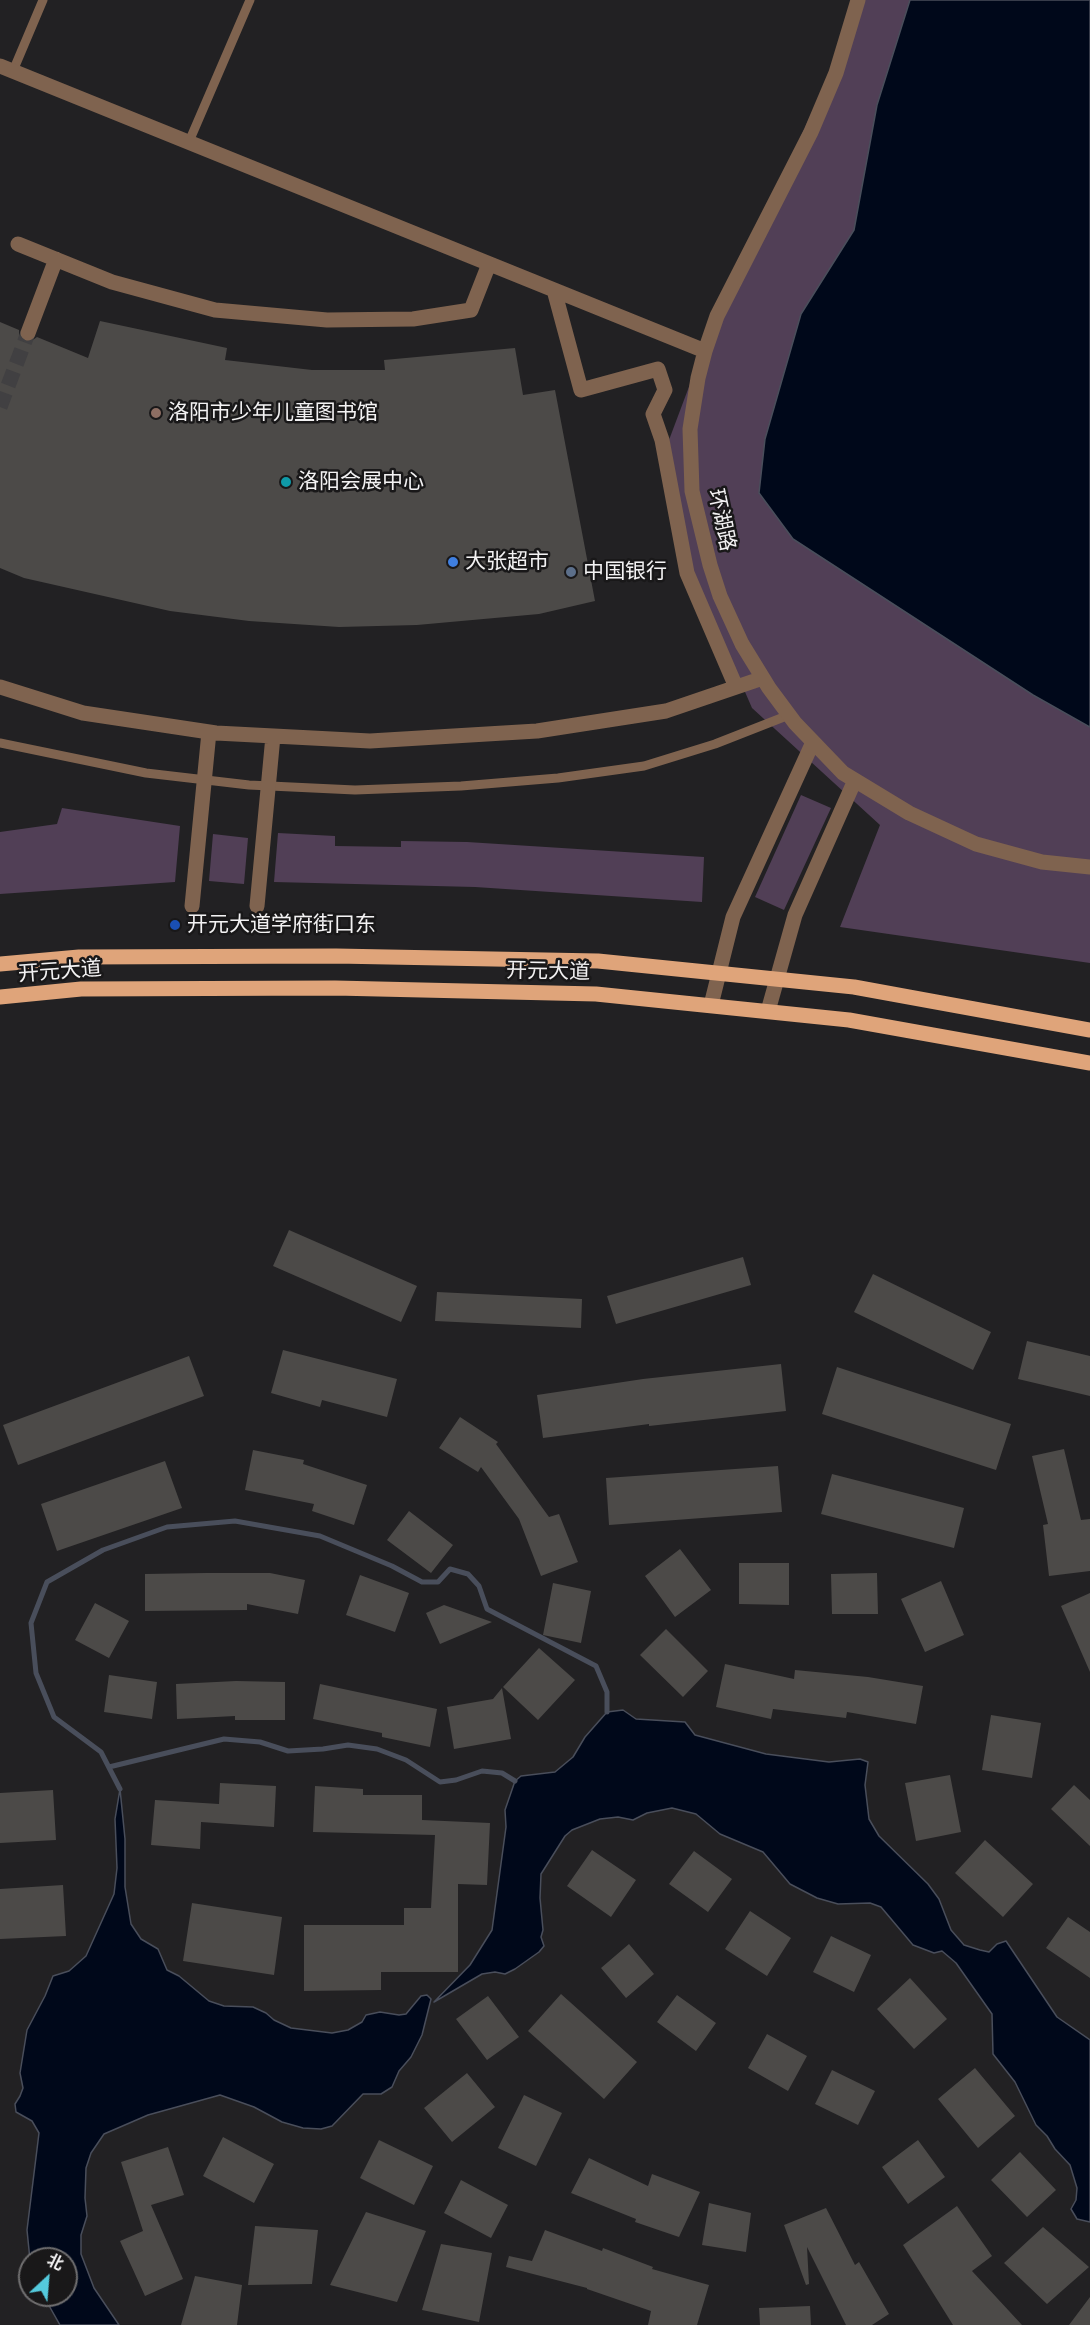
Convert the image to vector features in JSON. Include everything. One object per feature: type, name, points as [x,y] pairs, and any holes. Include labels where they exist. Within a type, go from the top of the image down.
[{"type":"main road","name":"开元大道","points":[[0,964],[79,957],[336,956],[598,961],[854,987],[1090,1029]]},
{"type":"main road","name":"开元大道","points":[[0,997],[81,989],[335,988],[596,994],[849,1020],[1090,1063]]},
{"type":"street","name":"环湖路","points":[[858,0],[836,73],[811,132],[717,316],[705,351],[690,429],[692,491],[710,565],[720,596],[742,644],[763,678],[789,715],[843,774],[909,813],[976,844],[1042,862],[1090,867]]},
{"type":"street","points":[[6,69],[705,351]]},
{"type":"street","points":[[18,244],[112,282],[215,310],[327,320],[413,319],[471,310],[489,264]]},
{"type":"street","points":[[28,333],[56,260]]},
{"type":"street","points":[[554,290],[581,390],[658,369],[665,390],[653,414],[662,440],[687,573],[736,687]]},
{"type":"street","points":[[0,687],[83,714],[209,732],[370,741],[537,731],[666,711],[763,678]]},
{"type":"street","points":[[192,906],[209,732]]},
{"type":"street","points":[[257,906],[273,736]]},
{"type":"street","points":[[711,1005],[733,916],[813,742]]},
{"type":"street","points":[[768,1011],[795,915],[855,780]]},
{"type":"lane","points":[[6,69],[43,0]]},
{"type":"lane","points":[[188,144],[250,0]]},
{"type":"lane","points":[[0,743],[146,773],[268,786],[379,789],[460,786],[570,776],[644,766],[715,744],[789,715]]},
{"type":"shaded area","points":[[853,0],[910,0],[877,105],[854,231],[801,314],[759,493],[793,539],[1033,695],[1090,727],[1090,963],[840,927],[880,825],[752,708],[692,570],[669,440],[702,352],[834,64]]},
{"type":"shaded area","points":[[801,795],[831,808],[784,910],[755,897]]},
{"type":"shaded area","points":[[62,808],[180,826],[175,882],[0,894],[0,832],[57,824]]},
{"type":"shaded area","points":[[278,833],[335,836],[335,846],[401,847],[401,841],[467,842],[704,857],[702,902],[475,887],[274,882]]},
{"type":"shaded area","points":[[213,834],[248,838],[244,884],[209,881]]},
{"type":"water","points":[[910,0],[1090,0],[1090,727],[1033,695],[793,539],[759,493],[765,439],[801,314],[854,230],[877,105]]},
{"type":"water","points":[[623,1710],[636,1719],[685,1722],[695,1735],[766,1754],[829,1762],[860,1759],[868,1762],[865,1785],[869,1819],[879,1836],[928,1884],[939,1899],[951,1930],[964,1945],[989,1952],[997,1944],[1006,1941],[1057,2017],[1090,2040],[1090,2222],[1077,2219],[1071,2209],[1076,2200],[1077,2188],[1070,2165],[1036,2125],[1015,2082],[993,2054],[992,2014],[956,1963],[942,1951],[934,1953],[913,1945],[881,1907],[870,1903],[838,1904],[817,1898],[790,1884],[763,1852],[720,1834],[696,1814],[672,1808],[647,1813],[633,1820],[618,1817],[600,1819],[572,1830],[565,1836],[541,1874],[540,1898],[543,1930],[541,1937],[544,1946],[515,1969],[505,1974],[495,1972],[482,1974],[434,2002],[470,1965],[492,1930],[506,1827],[505,1810],[515,1781],[521,1776],[555,1772],[573,1757],[585,1737],[607,1712]]},
{"type":"water","points":[[120,1789],[125,1839],[125,1887],[131,1924],[141,1939],[158,1949],[167,1970],[179,1976],[209,2001],[224,2006],[253,2007],[291,2028],[332,2033],[348,2030],[362,2022],[366,2015],[380,2012],[406,2014],[421,1996],[427,1995],[431,1999],[422,2035],[411,2057],[399,2071],[392,2087],[381,2094],[363,2094],[332,2126],[321,2129],[303,2128],[282,2122],[254,2107],[220,2095],[148,2115],[104,2134],[91,2153],[86,2168],[87,2216],[81,2235],[81,2254],[94,2288],[119,2325],[60,2325],[50,2307],[78,2307],[78,2247],[29,2247],[27,2230],[39,2133],[32,2121],[16,2112],[15,2104],[23,2088],[20,2073],[27,2030],[53,1976],[69,1971],[86,1956],[114,1894],[117,1868],[115,1819]]},
{"type":"building","name":"洛阳会展中心","points":[[100,321],[227,348],[225,360],[312,370],[385,370],[384,360],[515,348],[523,395],[555,390],[595,601],[539,614],[417,625],[339,627],[249,621],[170,611],[24,578],[0,568],[0,322],[19,330],[19,335],[24,342],[30,342],[37,337],[88,358]]},
{"type":"building","points":[[289,1230],[417,1286],[401,1322],[273,1266]]},
{"type":"building","points":[[743,1257],[751,1285],[616,1324],[607,1296]]},
{"type":"building","points":[[873,1274],[991,1332],[973,1370],[854,1312]]},
{"type":"building","points":[[437,1292],[582,1299],[581,1328],[435,1321]]},
{"type":"building","points":[[1027,1341],[1090,1356],[1090,1396],[1018,1379]]},
{"type":"building","points":[[283,1350],[397,1379],[387,1417],[322,1400],[320,1407],[271,1393]]},
{"type":"building","points":[[189,1356],[204,1396],[18,1465],[3,1425]]},
{"type":"building","points":[[781,1364],[786,1411],[649,1426],[649,1424],[543,1438],[537,1395],[643,1379]]},
{"type":"building","points":[[837,1367],[1011,1424],[996,1470],[822,1414]]},
{"type":"building","points":[[460,1417],[498,1442],[496,1444],[549,1517],[559,1514],[578,1562],[541,1576],[519,1519],[481,1467],[478,1472],[439,1448]]},
{"type":"building","points":[[1064,1449],[1081,1520],[1090,1519],[1090,1571],[1049,1576],[1043,1525],[1048,1524],[1032,1456]]},
{"type":"building","points":[[253,1450],[304,1460],[303,1464],[367,1485],[354,1525],[312,1511],[314,1504],[245,1490]]},
{"type":"building","points":[[165,1461],[182,1508],[57,1551],[41,1504]]},
{"type":"building","points":[[778,1466],[782,1512],[609,1525],[606,1478]]},
{"type":"building","points":[[832,1474],[964,1508],[954,1548],[821,1514]]},
{"type":"building","points":[[409,1511],[453,1545],[431,1573],[387,1540]]},
{"type":"building","points":[[680,1549],[711,1590],[675,1617],[645,1576]]},
{"type":"building","points":[[739,1563],[789,1563],[789,1605],[739,1604]]},
{"type":"building","points":[[270,1573],[305,1580],[298,1614],[247,1604],[247,1610],[145,1611],[145,1574]]},
{"type":"building","points":[[877,1573],[878,1614],[832,1614],[831,1574]]},
{"type":"building","points":[[360,1575],[409,1593],[395,1632],[346,1615]]},
{"type":"building","points":[[941,1581],[964,1635],[925,1652],[901,1599]]},
{"type":"building","points":[[553,1583],[591,1591],[581,1643],[543,1635]]},
{"type":"building","points":[[1090,1593],[1090,1672],[1061,1606]]},
{"type":"building","points":[[95,1603],[129,1621],[109,1658],[75,1640]]},
{"type":"building","points":[[444,1605],[492,1622],[440,1644],[426,1613]]},
{"type":"building","points":[[666,1629],[708,1671],[683,1697],[640,1655]]},
{"type":"building","points":[[539,1648],[575,1680],[538,1720],[503,1687]]},
{"type":"building","points":[[725,1664],[794,1679],[795,1670],[868,1677],[923,1686],[916,1724],[847,1712],[846,1718],[773,1709],[771,1719],[716,1707]]},
{"type":"building","points":[[109,1675],[157,1682],[152,1719],[104,1712]]},
{"type":"building","points":[[236,1681],[285,1682],[285,1720],[235,1720],[235,1716],[177,1719],[176,1684]]},
{"type":"building","points":[[320,1684],[437,1709],[430,1747],[382,1737],[382,1733],[313,1719]]},
{"type":"building","points":[[502,1688],[511,1739],[454,1749],[447,1707],[493,1699]]},
{"type":"building","points":[[991,1715],[1041,1723],[1032,1778],[982,1770]]},
{"type":"building","points":[[950,1775],[961,1832],[916,1841],[905,1783]]},
{"type":"building","points":[[220,1783],[276,1786],[274,1827],[201,1822],[200,1849],[151,1845],[155,1800],[219,1804]]},
{"type":"building","points":[[1074,1785],[1090,1800],[1090,1846],[1051,1809]]},
{"type":"building","points":[[315,1786],[363,1789],[363,1795],[422,1795],[422,1820],[490,1823],[487,1885],[458,1884],[458,1972],[381,1972],[381,1990],[304,1991],[304,1925],[404,1925],[404,1908],[431,1908],[435,1835],[313,1832]]},
{"type":"building","points":[[53,1790],[56,1840],[0,1843],[0,1793]]},
{"type":"building","points":[[985,1840],[1033,1884],[1003,1917],[955,1873]]},
{"type":"building","points":[[592,1850],[636,1880],[611,1917],[567,1886]]},
{"type":"building","points":[[694,1851],[732,1879],[708,1912],[669,1884]]},
{"type":"building","points":[[63,1885],[66,1936],[0,1939],[0,1889]]},
{"type":"building","points":[[192,1903],[282,1917],[274,1975],[183,1961]]},
{"type":"building","points":[[750,1911],[791,1938],[767,1976],[725,1949]]},
{"type":"building","points":[[1068,1917],[1090,1932],[1090,1978],[1046,1948]]},
{"type":"building","points":[[831,1936],[871,1955],[854,1992],[813,1972]]},
{"type":"building","points":[[629,1944],[654,1974],[626,1998],[601,1968]]},
{"type":"building","points":[[910,1978],[947,2019],[914,2049],[877,2009]]},
{"type":"building","points":[[561,1994],[637,2062],[604,2099],[528,2031]]},
{"type":"building","points":[[677,1995],[716,2023],[696,2051],[657,2022]]},
{"type":"building","points":[[488,1996],[519,2037],[487,2060],[456,2019]]},
{"type":"building","points":[[767,2034],[807,2056],[788,2091],[748,2068]]},
{"type":"building","points":[[975,2068],[1015,2116],[978,2148],[938,2099]]},
{"type":"building","points":[[832,2070],[875,2091],[858,2125],[815,2104]]},
{"type":"building","points":[[467,2073],[495,2107],[452,2142],[424,2108]]},
{"type":"building","points":[[524,2095],[562,2113],[536,2166],[498,2148]]},
{"type":"building","points":[[223,2137],[274,2164],[254,2203],[203,2176]]},
{"type":"building","points":[[379,2140],[433,2166],[414,2205],[360,2178]]},
{"type":"building","points":[[918,2140],[945,2177],[908,2204],[882,2167]]},
{"type":"building","points":[[168,2147],[184,2195],[151,2205],[183,2279],[145,2296],[120,2241],[143,2231],[121,2162]]},
{"type":"building","points":[[1020,2152],[1056,2190],[1027,2217],[991,2180]]},
{"type":"building","points":[[589,2158],[648,2186],[652,2174],[700,2192],[679,2237],[635,2222],[636,2219],[571,2193]]},
{"type":"building","points":[[461,2180],[508,2205],[491,2238],[444,2213]]},
{"type":"building","points":[[709,2203],[751,2213],[746,2252],[702,2245]]},
{"type":"building","points":[[957,2206],[992,2256],[972,2271],[1022,2325],[953,2325],[903,2245]]},
{"type":"building","points":[[826,2208],[855,2265],[859,2262],[889,2314],[872,2325],[846,2325],[807,2247],[809,2284],[806,2285],[784,2225]]},
{"type":"building","points":[[366,2212],[426,2231],[397,2302],[330,2285]]},
{"type":"building","points":[[255,2226],[318,2230],[312,2284],[248,2285]]},
{"type":"building","points":[[1043,2227],[1089,2267],[1047,2304],[1004,2263]]},
{"type":"building","points":[[545,2230],[602,2251],[603,2248],[653,2267],[652,2269],[709,2285],[697,2325],[648,2325],[651,2311],[587,2288],[506,2267],[509,2256],[532,2261]]},
{"type":"building","points":[[441,2244],[492,2253],[479,2322],[422,2310]]},
{"type":"building","points":[[195,2276],[242,2285],[237,2325],[181,2325]]},
{"type":"building","points":[[1090,2297],[1090,2325],[1069,2325]]},
{"type":"building","points":[[810,2306],[811,2325],[760,2325],[759,2308]]},
{"type":"waterway","points":[[120,1789],[101,1752],[54,1717],[36,1673],[31,1623],[47,1582],[103,1550],[167,1527],[235,1521],[320,1536],[392,1566],[422,1582],[438,1582],[450,1569],[468,1574],[479,1586],[487,1609],[596,1666],[607,1692],[607,1712]]},
{"type":"waterway","points":[[109,1767],[224,1739],[260,1742],[288,1751],[348,1745],[377,1749],[406,1760],[440,1782],[456,1780],[482,1771],[502,1773],[515,1781]]},
{"type":"tunnel","points":[[0,407],[28,333]]},
{"type":"place","name":"洛阳市少年儿童图书馆","points":[[156,413]]},
{"type":"place","name":"洛阳会展中心","points":[[286,482]]},
{"type":"place","name":"大张超市","points":[[453,562]]},
{"type":"place","name":"中国银行","points":[[571,572]]},
{"type":"place","name":"开元大道学府街口东","points":[[175,925]]}]
